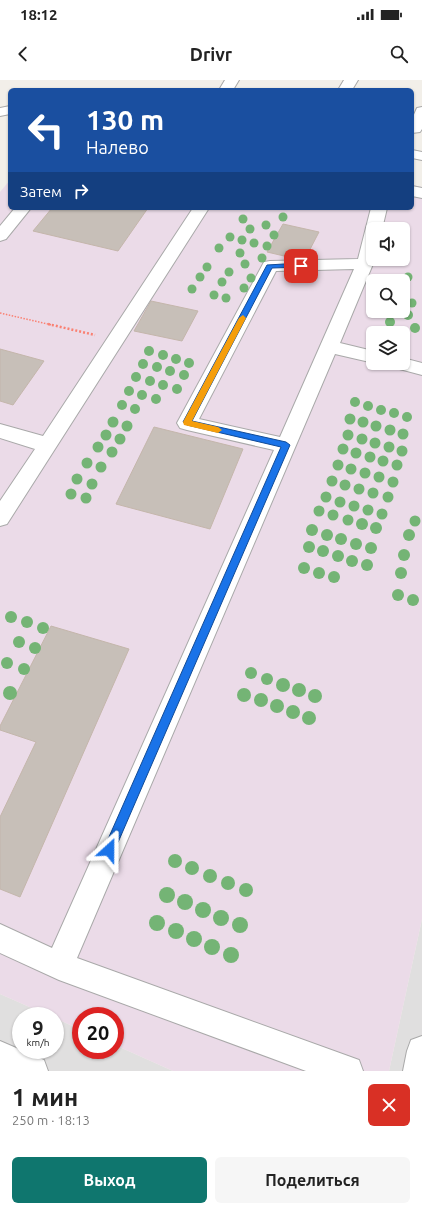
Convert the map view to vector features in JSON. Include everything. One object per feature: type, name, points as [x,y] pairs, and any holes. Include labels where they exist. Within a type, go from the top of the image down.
[{"type":"street","points":[[414,129],[422,111]]},
{"type":"street","points":[[0,236],[21,210]]},
{"type":"street","points":[[0,518],[200,210]]},
{"type":"street","points":[[375,222],[378,210]]},
{"type":"street","points":[[59,966],[329,346],[366,256]]},
{"type":"street","points":[[286,445],[187,422],[270,266],[364,264]]},
{"type":"street","points":[[329,346],[366,355]]},
{"type":"street","points":[[410,366],[422,369]]},
{"type":"street","points":[[0,431],[48,445]]},
{"type":"street","points":[[0,938],[59,966],[348,1071]]},
{"type":"street","points":[[418,1071],[422,1051]]},
{"type":"street","points":[[0,1056],[34,1071]]},
{"type":"path","points":[[0,313],[115,340]]},
{"type":"shaded area","points":[[8,182],[8,210],[414,210],[414,185],[422,187],[422,919],[389,1071],[173,1071],[124,1049],[124,1007],[72,1007],[72,1026],[64,1022],[64,1007],[30,1007],[0,994],[0,192]]},
{"type":"shaded area","points":[[422,919],[422,1071],[389,1071]]},
{"type":"shaded area","points":[[0,994],[30,1007],[12,1007],[12,1059],[64,1059],[64,1022],[72,1026],[72,1059],[124,1059],[124,1049],[173,1071],[0,1071]]},
{"type":"building","points":[[50,210],[147,210],[118,251],[33,231]]},
{"type":"building","points":[[283,224],[319,232],[305,259],[297,259],[267,252]]},
{"type":"building","points":[[151,301],[198,311],[182,341],[134,331]]},
{"type":"building","points":[[0,349],[44,361],[13,405],[0,401]]},
{"type":"building","points":[[154,427],[243,449],[210,529],[116,504]]},
{"type":"building","points":[[51,626],[129,649],[20,897],[0,889],[0,817],[36,742],[0,730],[0,726]]},
{"type":"slow traffic","points":[[218,430],[187,422],[243,318]]},
{"type":"route","points":[[109,850],[286,445],[187,422],[270,266],[301,266]]}]
